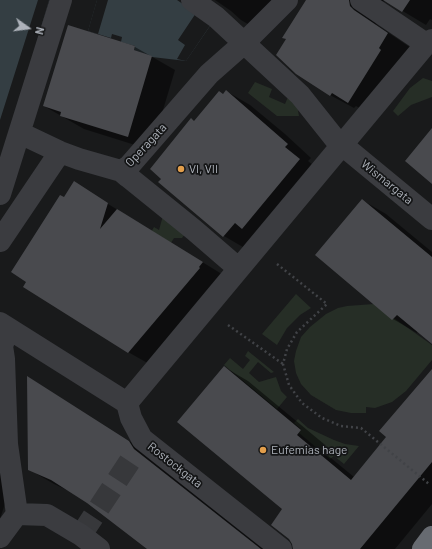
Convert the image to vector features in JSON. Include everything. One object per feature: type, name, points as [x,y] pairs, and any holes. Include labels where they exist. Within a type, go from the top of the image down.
[{"type":"highway","points":[[422,549],[432,537]]},
{"type":"street","points":[[0,194],[61,0]]},
{"type":"street","points":[[192,0],[216,17],[300,96],[335,139],[342,145]]},
{"type":"street","name":"Operagata","points":[[238,268],[121,171],[129,166],[209,74],[243,44],[287,0]]},
{"type":"street","points":[[0,537],[17,514],[7,444],[4,359],[2,346],[4,326],[127,403],[238,268],[429,42],[361,0]]},
{"type":"street","points":[[20,133],[60,152],[121,171]]},
{"type":"street","name":"Wismargata","points":[[342,145],[432,219]]},
{"type":"street","points":[[0,241],[60,152]]},
{"type":"street","name":"Rostockgata","points":[[127,403],[131,418],[142,439],[142,450],[281,549]]},
{"type":"street","points":[[17,514],[47,515],[82,535],[99,549]]},
{"type":"path","points":[[256,248],[327,304],[297,332],[287,348],[282,364]]},
{"type":"path","points":[[205,308],[282,364],[289,385],[302,403],[322,418],[341,426],[361,428],[428,484]]},
{"type":"shaded area","points":[[0,0],[49,0],[0,169]]},
{"type":"shaded area","points":[[97,0],[213,0],[210,26],[186,61],[152,57],[134,50],[135,46],[121,42],[122,37],[112,34],[111,38],[88,31]]},
{"type":"shaded area","points":[[423,78],[432,81],[432,97],[411,105],[398,116],[393,111],[410,88]]},
{"type":"shaded area","points":[[255,82],[272,89],[269,97],[285,104],[288,97],[296,100],[299,116],[277,116],[248,93]]},
{"type":"shaded area","points":[[164,212],[187,231],[182,238],[174,238],[169,246],[150,234],[154,227],[159,230]]},
{"type":"shaded area","points":[[296,294],[311,308],[300,315],[287,328],[277,345],[262,334]]},
{"type":"shaded area","points":[[374,304],[432,345],[432,360],[406,391],[392,402],[375,408],[366,407],[366,413],[351,413],[336,410],[311,395],[301,384],[296,373],[294,361],[301,337],[310,327],[326,314],[338,308]]},
{"type":"shaded area","points":[[248,351],[274,372],[271,373],[258,362],[249,373],[259,382],[276,377],[281,391],[287,397],[277,409],[224,365],[230,358],[243,369],[250,360],[245,356]]},
{"type":"shaded area","points":[[298,419],[308,428],[334,440],[345,444],[359,446],[344,464],[334,456],[330,459],[299,433],[301,429],[294,423]]},
{"type":"pier","points":[[38,0],[49,0],[0,169],[0,120]]},
{"type":"pier","points":[[97,0],[108,0],[98,34],[88,31]]},
{"type":"pier","points":[[177,0],[213,0],[222,8],[186,61],[177,59],[185,45],[178,40],[196,13]]},
{"type":"building","points":[[306,0],[349,0],[350,6],[354,10],[388,33],[379,48],[381,50],[348,103],[332,93],[330,96],[296,74],[276,55],[286,39],[282,38]]},
{"type":"building","points":[[383,0],[410,0],[402,12]]},
{"type":"building","points":[[68,25],[135,46],[134,50],[152,56],[128,137],[60,116],[61,112],[43,106]]},
{"type":"building","points":[[226,90],[288,144],[285,147],[300,159],[242,229],[235,223],[223,237],[158,182],[161,179],[150,169],[191,118],[194,121],[219,91],[223,94]]},
{"type":"building","points":[[432,128],[432,184],[405,161]]},
{"type":"building","points":[[74,181],[108,203],[100,229],[117,209],[203,262],[199,267],[200,268],[128,353],[23,287],[26,282],[11,272],[60,195],[64,197]]},
{"type":"building","points":[[362,199],[432,257],[432,344],[397,315],[392,320],[315,255]]},
{"type":"building","name":"Eufemias hage","points":[[224,366],[301,430],[297,435],[351,480],[386,437],[379,431],[432,369],[432,462],[360,549],[293,549],[289,539],[271,525],[282,509],[177,422]]},
{"type":"building","points":[[27,376],[129,441],[134,449],[261,549],[147,549],[87,503],[51,480],[28,470]]},
{"type":"tunnel","points":[[81,535],[134,455]]},
{"type":"place","name":"VI, VII","points":[[181,169]]},
{"type":"place","name":"Eufemias hage","points":[[263,450]]}]
